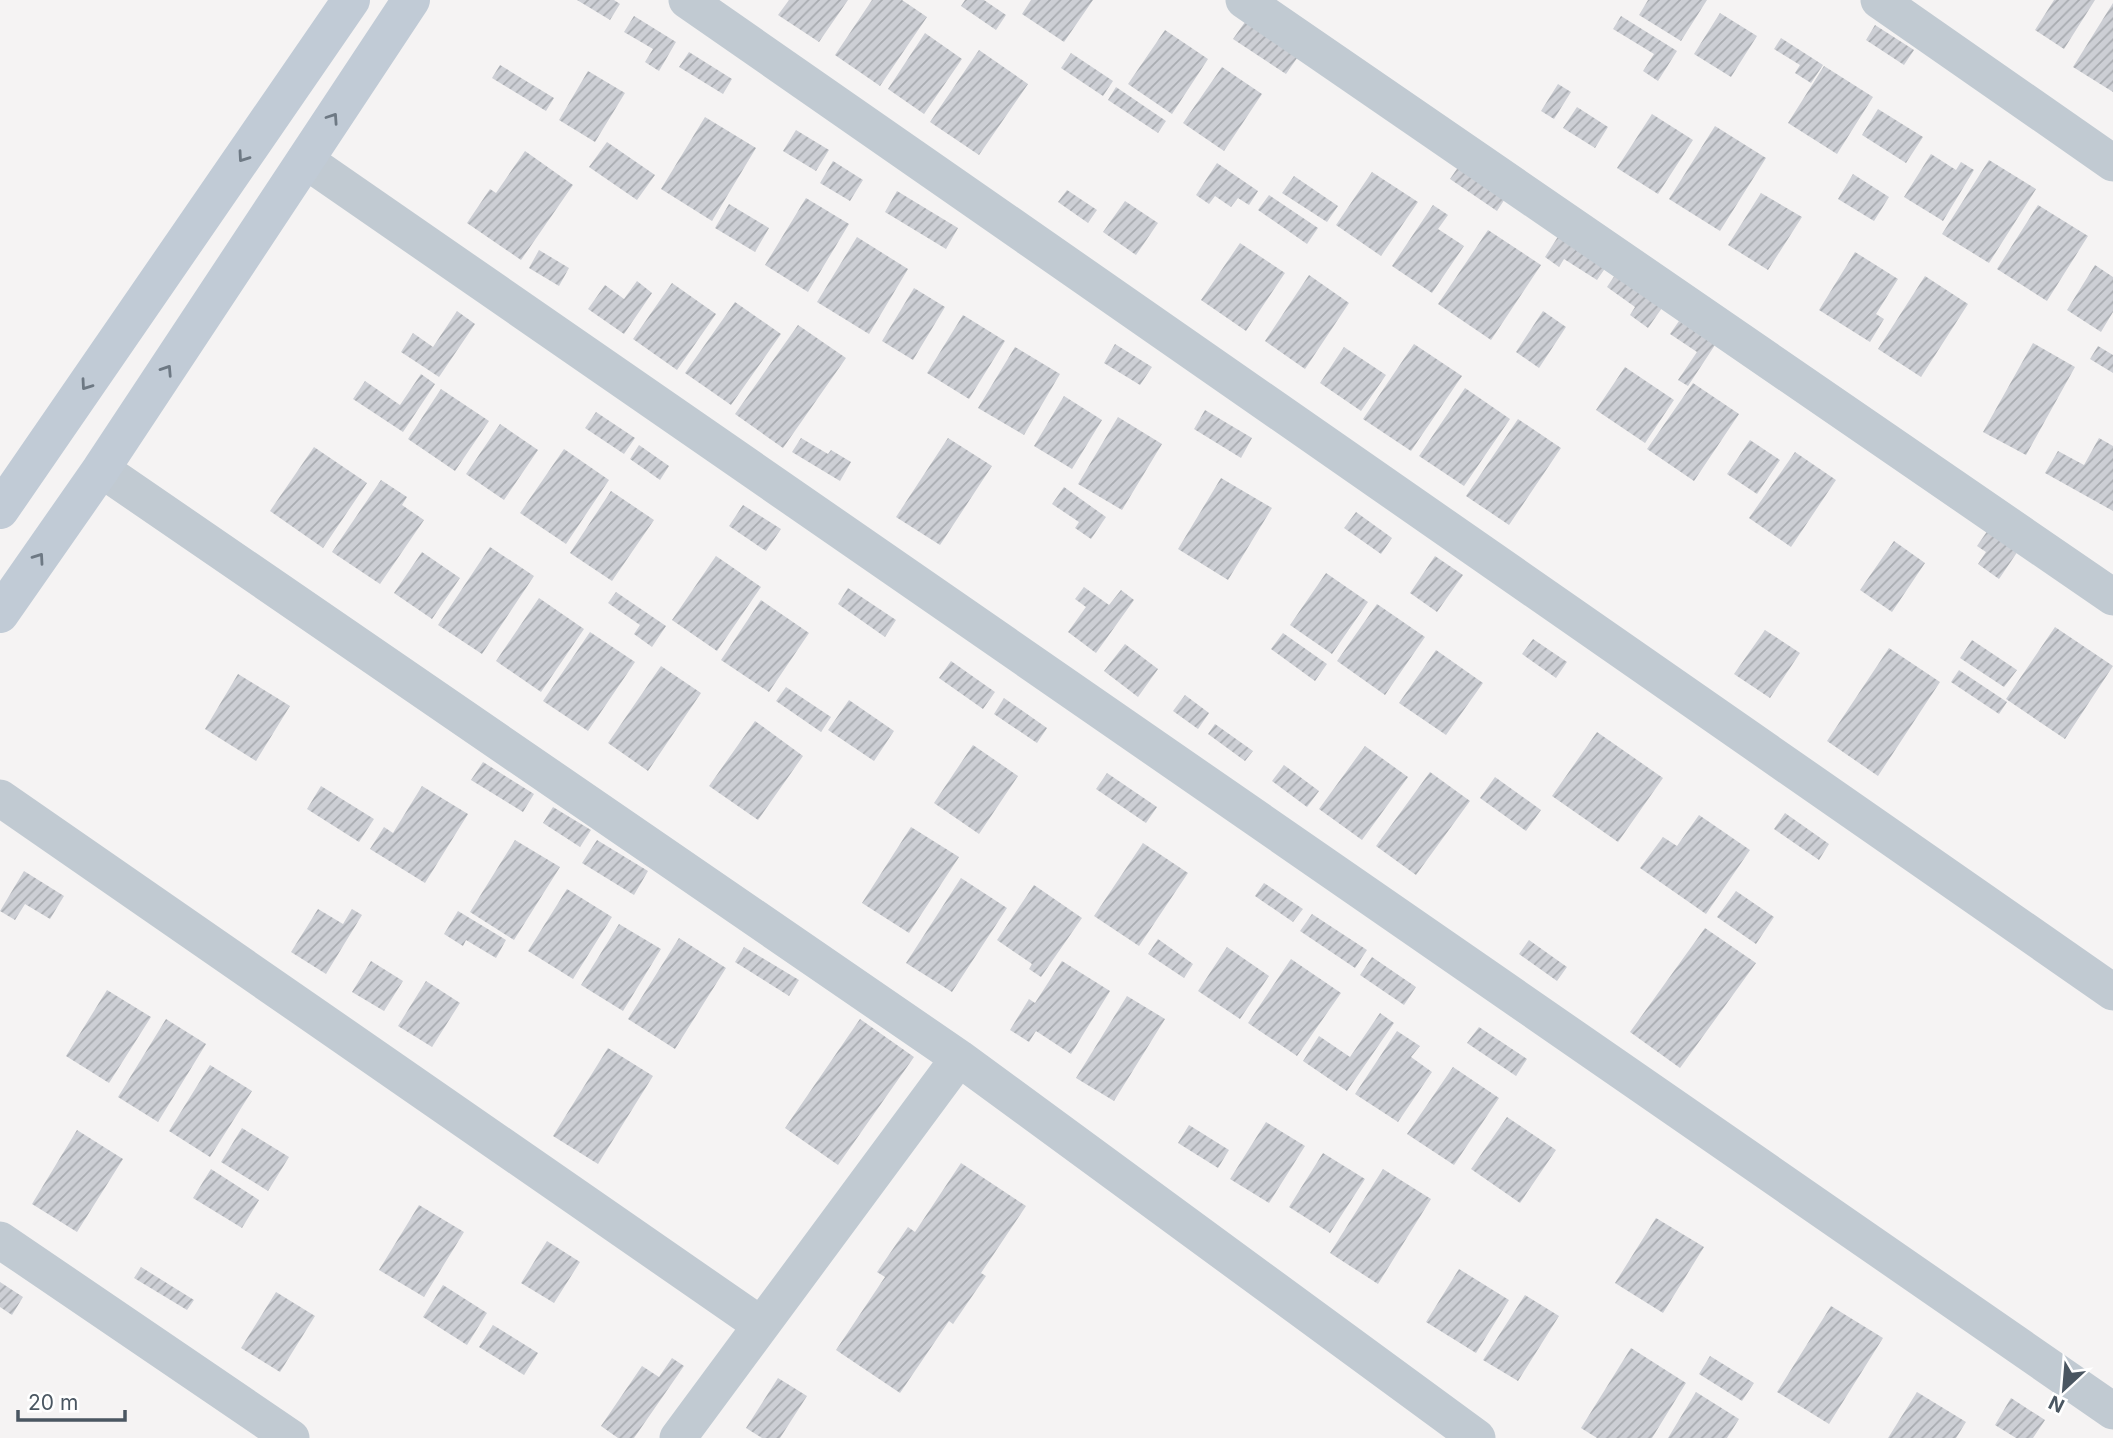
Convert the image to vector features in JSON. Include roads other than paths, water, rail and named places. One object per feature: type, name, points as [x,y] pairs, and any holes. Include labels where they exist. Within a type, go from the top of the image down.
[{"type":"street","points":[[0,510],[351,0]]},
{"type":"street","points":[[687,0],[2113,992]]},
{"type":"street","points":[[1244,0],[2113,597]]},
{"type":"street","points":[[1879,0],[2113,163]]},
{"type":"street","points":[[0,614],[101,470],[305,160],[400,4]]},
{"type":"street","points":[[305,160],[2113,1411]]},
{"type":"street","points":[[101,470],[959,1058],[1477,1438]]},
{"type":"street","points":[[0,798],[761,1325]]},
{"type":"street","points":[[678,1438],[959,1058]]},
{"type":"street","points":[[0,1240],[291,1438]]}]
